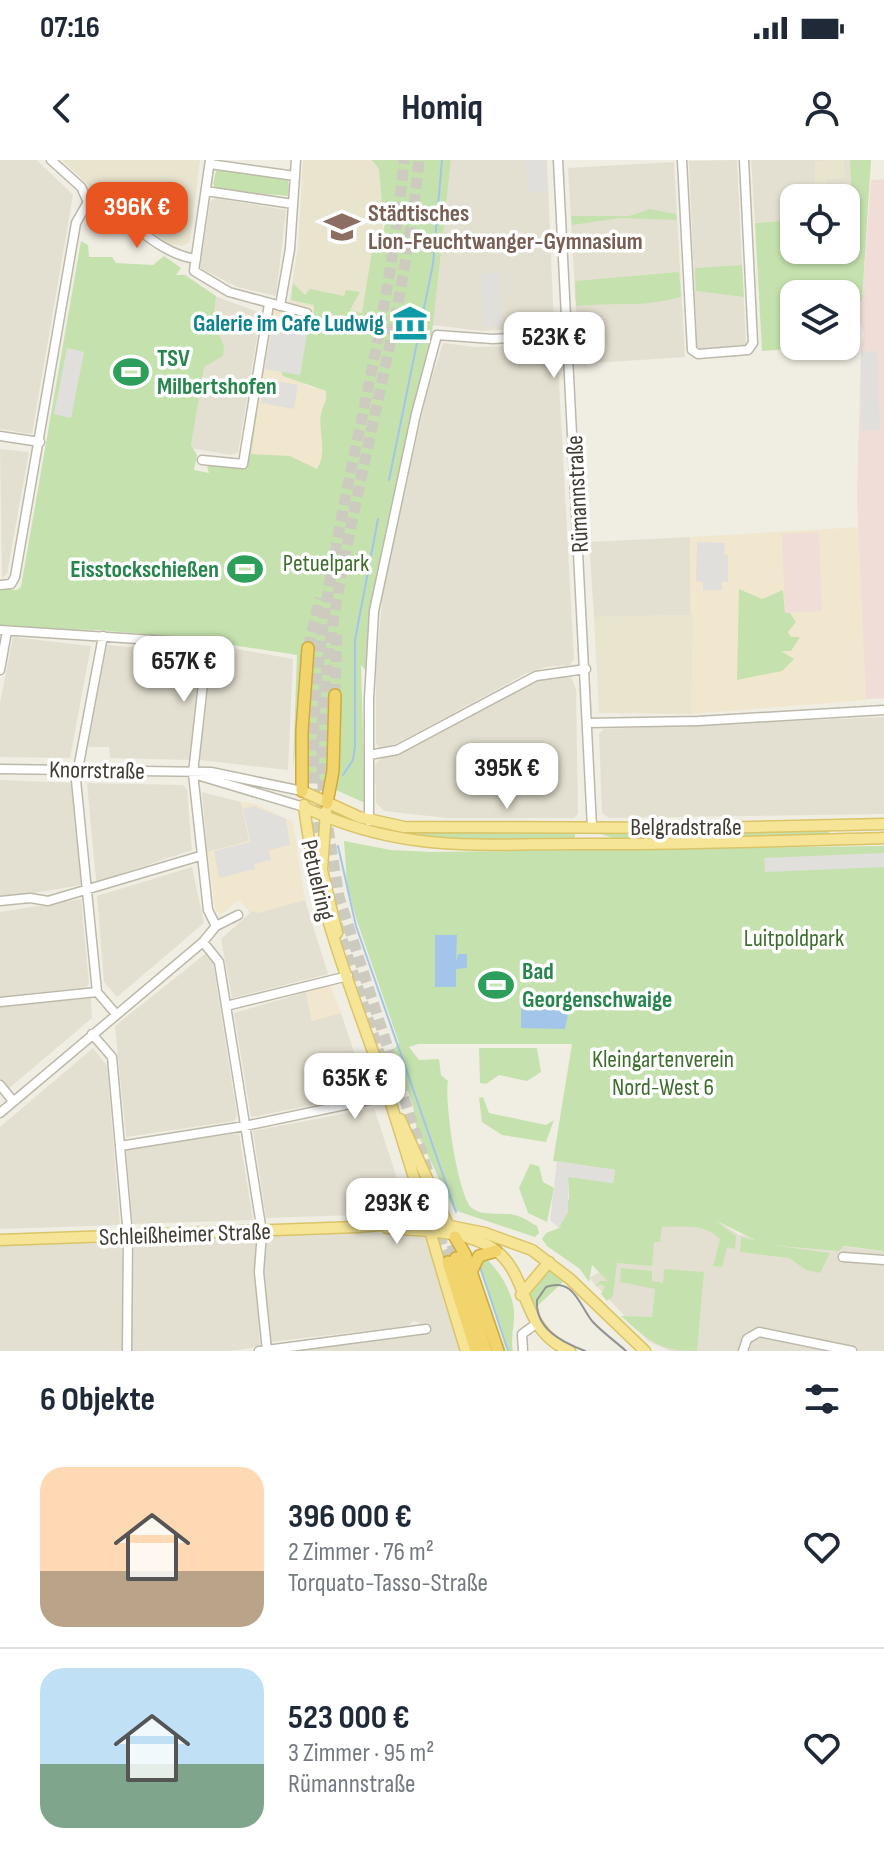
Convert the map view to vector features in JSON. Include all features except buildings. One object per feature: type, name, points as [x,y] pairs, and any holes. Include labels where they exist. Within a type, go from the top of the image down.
[{"type":"highway","points":[[302,791],[301,744],[308,648]]},
{"type":"highway","points":[[327,803],[333,771],[335,695]]},
{"type":"highway","points":[[455,1237],[471,1272],[498,1351]]},
{"type":"highway","points":[[471,1272],[479,1256],[496,1251]]},
{"type":"highway","points":[[476,1351],[452,1260],[486,1351]]},
{"type":"main road","name":"Belgradstraße","points":[[302,791],[369,821],[418,828],[884,824]]},
{"type":"main road","name":"Petuelring","points":[[302,791],[317,889],[390,1101],[466,1351]]},
{"type":"main road","name":"Petuelring","points":[[327,803],[322,870],[346,971]]},
{"type":"main road","name":"Belgradstraße","points":[[304,807],[325,817],[420,843],[703,844],[884,838]]},
{"type":"main road","points":[[402,840],[405,837],[404,827]]},
{"type":"main road","points":[[418,828],[415,838],[420,843]]},
{"type":"main road","name":"Petuelring","points":[[390,1101],[455,1237]]},
{"type":"main road","name":"Schleißheimer Straße","points":[[0,1240],[262,1232],[425,1221],[447,1224],[504,1239],[539,1255],[645,1351]]},
{"type":"main road","name":"Schleißheimer Straße","points":[[369,1227],[455,1237],[484,1244],[496,1251]]},
{"type":"main road","points":[[496,1251],[514,1278],[536,1324],[555,1343],[570,1351]]},
{"type":"main road","points":[[514,1278],[529,1276],[538,1264],[539,1255]]},
{"type":"main road","points":[[521,1295],[549,1262]]},
{"type":"street","points":[[51,160],[81,187],[88,202]]},
{"type":"street","points":[[280,306],[296,160]]},
{"type":"street","name":"Rümannstraße","points":[[558,160],[592,827]]},
{"type":"street","points":[[682,160],[692,350],[698,354],[748,350],[753,343],[744,160]]},
{"type":"street","points":[[295,176],[210,162],[194,271],[229,292],[307,313]]},
{"type":"street","points":[[206,191],[293,204]]},
{"type":"street","points":[[88,202],[99,202],[171,254],[196,259]]},
{"type":"street","points":[[0,585],[11,584],[17,571],[76,223],[88,202]]},
{"type":"street","points":[[202,460],[243,464],[269,304]]},
{"type":"street","points":[[369,821],[374,611],[416,414],[437,335],[493,339],[568,335]]},
{"type":"street","points":[[0,436],[40,442]]},
{"type":"street","points":[[0,670],[4,630],[199,643],[207,648],[193,773],[208,910],[216,926]]},
{"type":"street","points":[[103,636],[77,769],[97,992],[116,1014]]},
{"type":"street","points":[[369,755],[397,750],[536,676],[586,669]]},
{"type":"street","points":[[588,723],[698,721],[884,710]]},
{"type":"street","name":"Knorrstraße","points":[[0,769],[211,772],[302,791]]},
{"type":"street","name":"Knorrstraße","points":[[193,773],[304,807]]},
{"type":"street","points":[[0,901],[30,898],[48,901],[200,856]]},
{"type":"street","points":[[0,1113],[203,942],[216,926],[238,915]]},
{"type":"street","points":[[203,942],[218,959],[262,1232],[259,1272],[267,1350]]},
{"type":"street","points":[[226,1006],[346,971]]},
{"type":"street","points":[[0,1002],[97,992]]},
{"type":"street","points":[[92,1034],[112,1057],[128,1236],[127,1351]]},
{"type":"street","points":[[0,1085],[13,1101]]},
{"type":"street","points":[[120,1146],[390,1101]]},
{"type":"street","points":[[843,1257],[884,1260]]},
{"type":"street","points":[[523,1351],[522,1334],[536,1324]]},
{"type":"street","points":[[259,1351],[426,1329]]},
{"type":"street","points":[[743,1351],[749,1336],[759,1332],[852,1351]]},
{"type":"shaded area","points":[[0,160],[37,160],[73,195],[32,434],[0,429]]},
{"type":"shaded area","points":[[62,160],[200,160],[190,242],[183,246],[169,244],[86,183]]},
{"type":"shaded area","name":"Städtisches Lion-Feuchtwanger-Gymnasium","points":[[303,160],[388,160],[381,252],[362,313],[315,302],[314,307],[289,302],[298,248]]},
{"type":"shaded area","points":[[451,160],[547,160],[554,327],[483,331],[431,325]]},
{"type":"shaded area","points":[[526,160],[546,160],[547,192],[528,193]]},
{"type":"shaded area","points":[[737,160],[746,345],[697,349],[689,161]]},
{"type":"shaded area","points":[[751,160],[850,160],[851,184],[780,184],[780,221],[755,223]]},
{"type":"shaded area","points":[[844,160],[845,178],[827,179],[827,184],[815,184],[815,161]]},
{"type":"shaded area","points":[[674,162],[685,357],[579,364],[568,168]]},
{"type":"shaded area","points":[[884,179],[884,698],[866,699],[857,497],[861,347],[864,334],[860,325],[860,301],[871,180]]},
{"type":"shaded area","points":[[215,198],[286,210],[276,296],[237,287],[200,268],[210,202]]},
{"type":"shaded area","points":[[498,273],[502,326],[484,327],[481,274]]},
{"type":"shaded area","points":[[215,296],[261,313],[238,453],[230,455],[190,448]]},
{"type":"shaded area","points":[[289,302],[314,307],[303,385],[326,391],[331,476],[241,479],[271,303]]},
{"type":"shaded area","points":[[274,316],[309,322],[300,375],[265,369]]},
{"type":"shaded area","points":[[443,343],[476,347],[557,345],[574,659],[569,665],[546,667],[525,674],[398,743],[381,748],[376,744],[376,668],[383,589],[427,393]]},
{"type":"shaded area","points":[[67,348],[84,352],[71,418],[54,414]]},
{"type":"shaded area","points":[[877,351],[880,430],[861,431],[861,352]]},
{"type":"shaded area","points":[[265,379],[298,385],[294,409],[261,403]]},
{"type":"shaded area","points":[[0,449],[29,452],[7,574],[2,578]]},
{"type":"shaded area","points":[[860,527],[866,700],[691,714],[690,537]]},
{"type":"shaded area","points":[[819,532],[822,611],[785,613],[782,534]]},
{"type":"shaded area","points":[[690,537],[693,615],[594,617],[589,542]]},
{"type":"shaded area","points":[[697,542],[725,543],[728,582],[722,582],[722,590],[703,590],[703,582],[696,581]]},
{"type":"shaded area","points":[[693,615],[691,714],[599,713],[594,617]]},
{"type":"shaded area","points":[[13,637],[91,646],[70,758],[0,757],[0,703]]},
{"type":"shaded area","points":[[107,645],[198,653],[202,657],[190,760],[110,758],[109,747],[88,747]]},
{"type":"shaded area","points":[[214,645],[293,659],[288,770],[199,760]]},
{"type":"shaded area","points":[[571,677],[576,689],[578,814],[574,818],[447,818],[384,811],[376,803],[375,765],[380,759],[433,737],[540,679]]},
{"type":"shaded area","points":[[884,717],[884,814],[609,818],[602,813],[599,734],[604,729]]},
{"type":"shaded area","points":[[0,780],[72,783],[81,885],[0,899]]},
{"type":"shaded area","points":[[87,783],[183,785],[187,789],[192,850],[96,882]]},
{"type":"shaded area","points":[[202,792],[241,802],[250,841],[207,852]]},
{"type":"shaded area","points":[[241,802],[256,804],[293,822],[305,900],[258,913],[248,910],[239,900],[222,914],[216,912],[207,852],[249,841]]},
{"type":"shaded area","points":[[254,806],[286,819],[290,845],[269,850],[271,860],[254,864],[255,869],[219,878],[214,851],[251,842],[243,809]]},
{"type":"shaded area","points":[[884,853],[884,867],[765,872],[764,858]]},
{"type":"shaded area","points":[[192,867],[204,923],[117,997],[104,982],[97,896]]},
{"type":"shaded area","points":[[81,899],[89,984],[86,987],[0,997],[0,912]]},
{"type":"shaded area","points":[[305,900],[328,974],[232,998],[221,939],[250,913],[248,910],[258,912]]},
{"type":"shaded area","points":[[205,954],[213,962],[237,1116],[234,1121],[126,1137],[115,1026]]},
{"type":"shaded area","points":[[330,985],[341,1013],[312,1021],[306,992]]},
{"type":"shaded area","points":[[306,992],[312,1021],[341,1013],[368,1094],[251,1117],[234,1013]]},
{"type":"shaded area","points":[[91,998],[92,1018],[7,1090],[0,1082],[0,1007]]},
{"type":"shaded area","points":[[93,1048],[107,1066],[120,1225],[0,1229],[0,1127]]},
{"type":"shaded area","points":[[374,1108],[407,1209],[384,1214],[266,1218],[253,1131]]},
{"type":"shaded area","points":[[239,1133],[253,1220],[133,1224],[126,1149]]},
{"type":"shaded area","points":[[557,1161],[615,1170],[613,1183],[568,1177],[568,1212],[559,1228],[550,1220]]},
{"type":"shaded area","points":[[674,1215],[717,1220],[739,1235],[884,1251],[884,1351],[670,1351],[648,1341],[589,1278],[654,1241],[661,1223]]},
{"type":"shaded area","points":[[359,1231],[425,1239],[463,1351],[282,1351],[426,1326],[414,1321],[407,1326],[270,1342],[263,1276],[266,1237]]},
{"type":"shaded area","points":[[257,1236],[255,1271],[260,1347],[228,1351],[130,1351],[134,1240]]},
{"type":"shaded area","points":[[122,1240],[122,1351],[0,1351],[0,1244]]},
{"type":"green space","name":"Petuelpark","points":[[372,160],[451,160],[431,342],[385,536],[370,617],[366,671],[361,665],[365,803],[305,776],[297,729],[293,771],[297,655],[194,639],[99,630],[9,629],[0,625],[0,588],[17,590],[21,587],[81,241],[88,245],[89,257],[112,257],[116,263],[153,265],[164,256],[181,268],[176,275],[185,275],[216,296],[213,321],[224,346],[223,356],[204,367],[191,445],[197,455],[194,470],[209,473],[207,467],[211,465],[242,468],[253,414],[257,414],[251,454],[290,456],[317,469],[322,454],[321,417],[326,391],[283,376],[280,370],[289,320],[286,314],[299,317],[298,372],[308,318],[313,320],[314,305],[291,300],[293,283],[305,295],[310,289],[344,296],[346,290],[360,292],[350,310],[362,313],[372,251],[381,252],[387,206],[382,204],[379,169]]},
{"type":"green space","points":[[850,160],[871,160],[862,301],[860,280],[780,280],[780,350],[762,351],[755,223],[780,221],[780,264],[860,264],[860,184],[851,184]]},
{"type":"green space","points":[[222,168],[288,178],[289,196],[217,190],[213,184],[216,171]]},
{"type":"green space","points":[[650,209],[676,214],[677,220],[621,218],[572,225],[571,216],[629,216]]},
{"type":"green space","points":[[742,265],[744,297],[696,291],[695,268]]},
{"type":"green space","points":[[679,272],[681,297],[641,304],[576,306],[575,281]]},
{"type":"green space","points":[[739,589],[762,599],[783,590],[785,613],[790,613],[796,622],[788,632],[791,637],[800,637],[791,651],[781,651],[794,659],[782,671],[737,680]]},
{"type":"green space","points":[[829,829],[829,836],[620,840],[594,832]]},
{"type":"green space","points":[[420,831],[575,832],[575,840],[448,841],[418,836]]},
{"type":"green space","points":[[344,841],[391,850],[431,852],[884,846],[884,1251],[844,1246],[839,1251],[770,1245],[830,1253],[820,1273],[806,1270],[789,1258],[740,1252],[741,1237],[757,1241],[715,1220],[736,1236],[735,1249],[727,1247],[722,1267],[713,1266],[720,1239],[714,1234],[692,1227],[662,1227],[660,1242],[654,1242],[652,1266],[617,1263],[613,1296],[607,1301],[601,1294],[605,1287],[601,1284],[594,1287],[600,1281],[608,1281],[592,1265],[589,1282],[580,1269],[542,1239],[546,1233],[559,1228],[569,1198],[568,1176],[613,1183],[615,1170],[553,1161],[572,1044],[418,1044],[409,1047],[419,1060],[439,1059],[441,1075],[448,1081],[453,1148],[462,1186],[472,1208],[518,1216],[537,1226],[539,1233],[535,1237],[454,1210],[417,1132],[413,1106],[394,1049],[399,1043],[347,884]]},
{"type":"green space","points":[[479,1048],[537,1048],[541,1072],[527,1081],[499,1075],[486,1084],[480,1083]]},
{"type":"green space","points":[[483,1097],[489,1113],[546,1125],[554,1120],[546,1142],[502,1135],[482,1122],[479,1098]]},
{"type":"green space","points":[[530,1164],[539,1166],[543,1182],[554,1188],[547,1222],[528,1213],[519,1188]]},
{"type":"green space","points":[[483,1256],[499,1274],[511,1296],[514,1312],[513,1351],[509,1351],[480,1267],[478,1270],[506,1351],[501,1351],[476,1273]]},
{"type":"green space","points":[[621,1268],[652,1271],[652,1281],[663,1283],[664,1269],[704,1272],[697,1351],[672,1349],[654,1342],[621,1316],[652,1317],[655,1289],[620,1282]]},
{"type":"green space","points":[[548,1269],[565,1280],[532,1311],[528,1292]]},
{"type":"water","points":[[435,935],[457,935],[456,962],[458,954],[467,954],[467,968],[456,969],[456,987],[435,987]]},
{"type":"water","points":[[521,999],[569,1009],[565,1029],[521,1028]]},
{"type":"waterway","points":[[389,480],[433,264],[442,160]]},
{"type":"waterway","points":[[343,775],[353,760],[355,746],[355,640],[378,519]]},
{"type":"waterway","points":[[338,846],[356,926],[456,1212]]},
{"type":"waterway","points":[[480,1267],[508,1351]]},
{"type":"tunnel","points":[[321,849],[316,804],[314,715],[323,626],[387,286],[404,160]]},
{"type":"tunnel","points":[[325,807],[322,733],[333,621],[400,293],[419,160]]},
{"type":"tunnel","points":[[308,648],[320,598]]},
{"type":"tunnel","points":[[335,695],[337,630]]},
{"type":"tunnel","points":[[328,828],[339,897],[429,1175]]},
{"type":"tunnel","points":[[337,924],[385,1071]]},
{"type":"tunnel","points":[[413,1156],[448,1262]]},
{"type":"tunnel","points":[[447,1229],[456,1258]]},
{"type":"tram line","points":[[585,1351],[559,1339],[540,1319],[537,1300],[546,1287],[555,1285],[569,1289],[592,1321],[626,1351]]},
{"type":"place","name":"Städtisches Lion-Feuchtwanger-Gymnasium","points":[[342,227]]},
{"type":"place","name":"Galerie im Cafe Ludwig","points":[[410,323]]},
{"type":"place","name":"TSV Milbertshofen","points":[[131,372]]},
{"type":"place","name":"Eisstockschießen","points":[[245,569]]},
{"type":"place","name":"Bad Georgenschwaige","points":[[496,985]]},
{"type":"park label","name":"Luitpoldpark","points":[[794,938]]},
{"type":"park label","name":"Kleingartenverein Nord-West 6","points":[[663,1073]]}]
